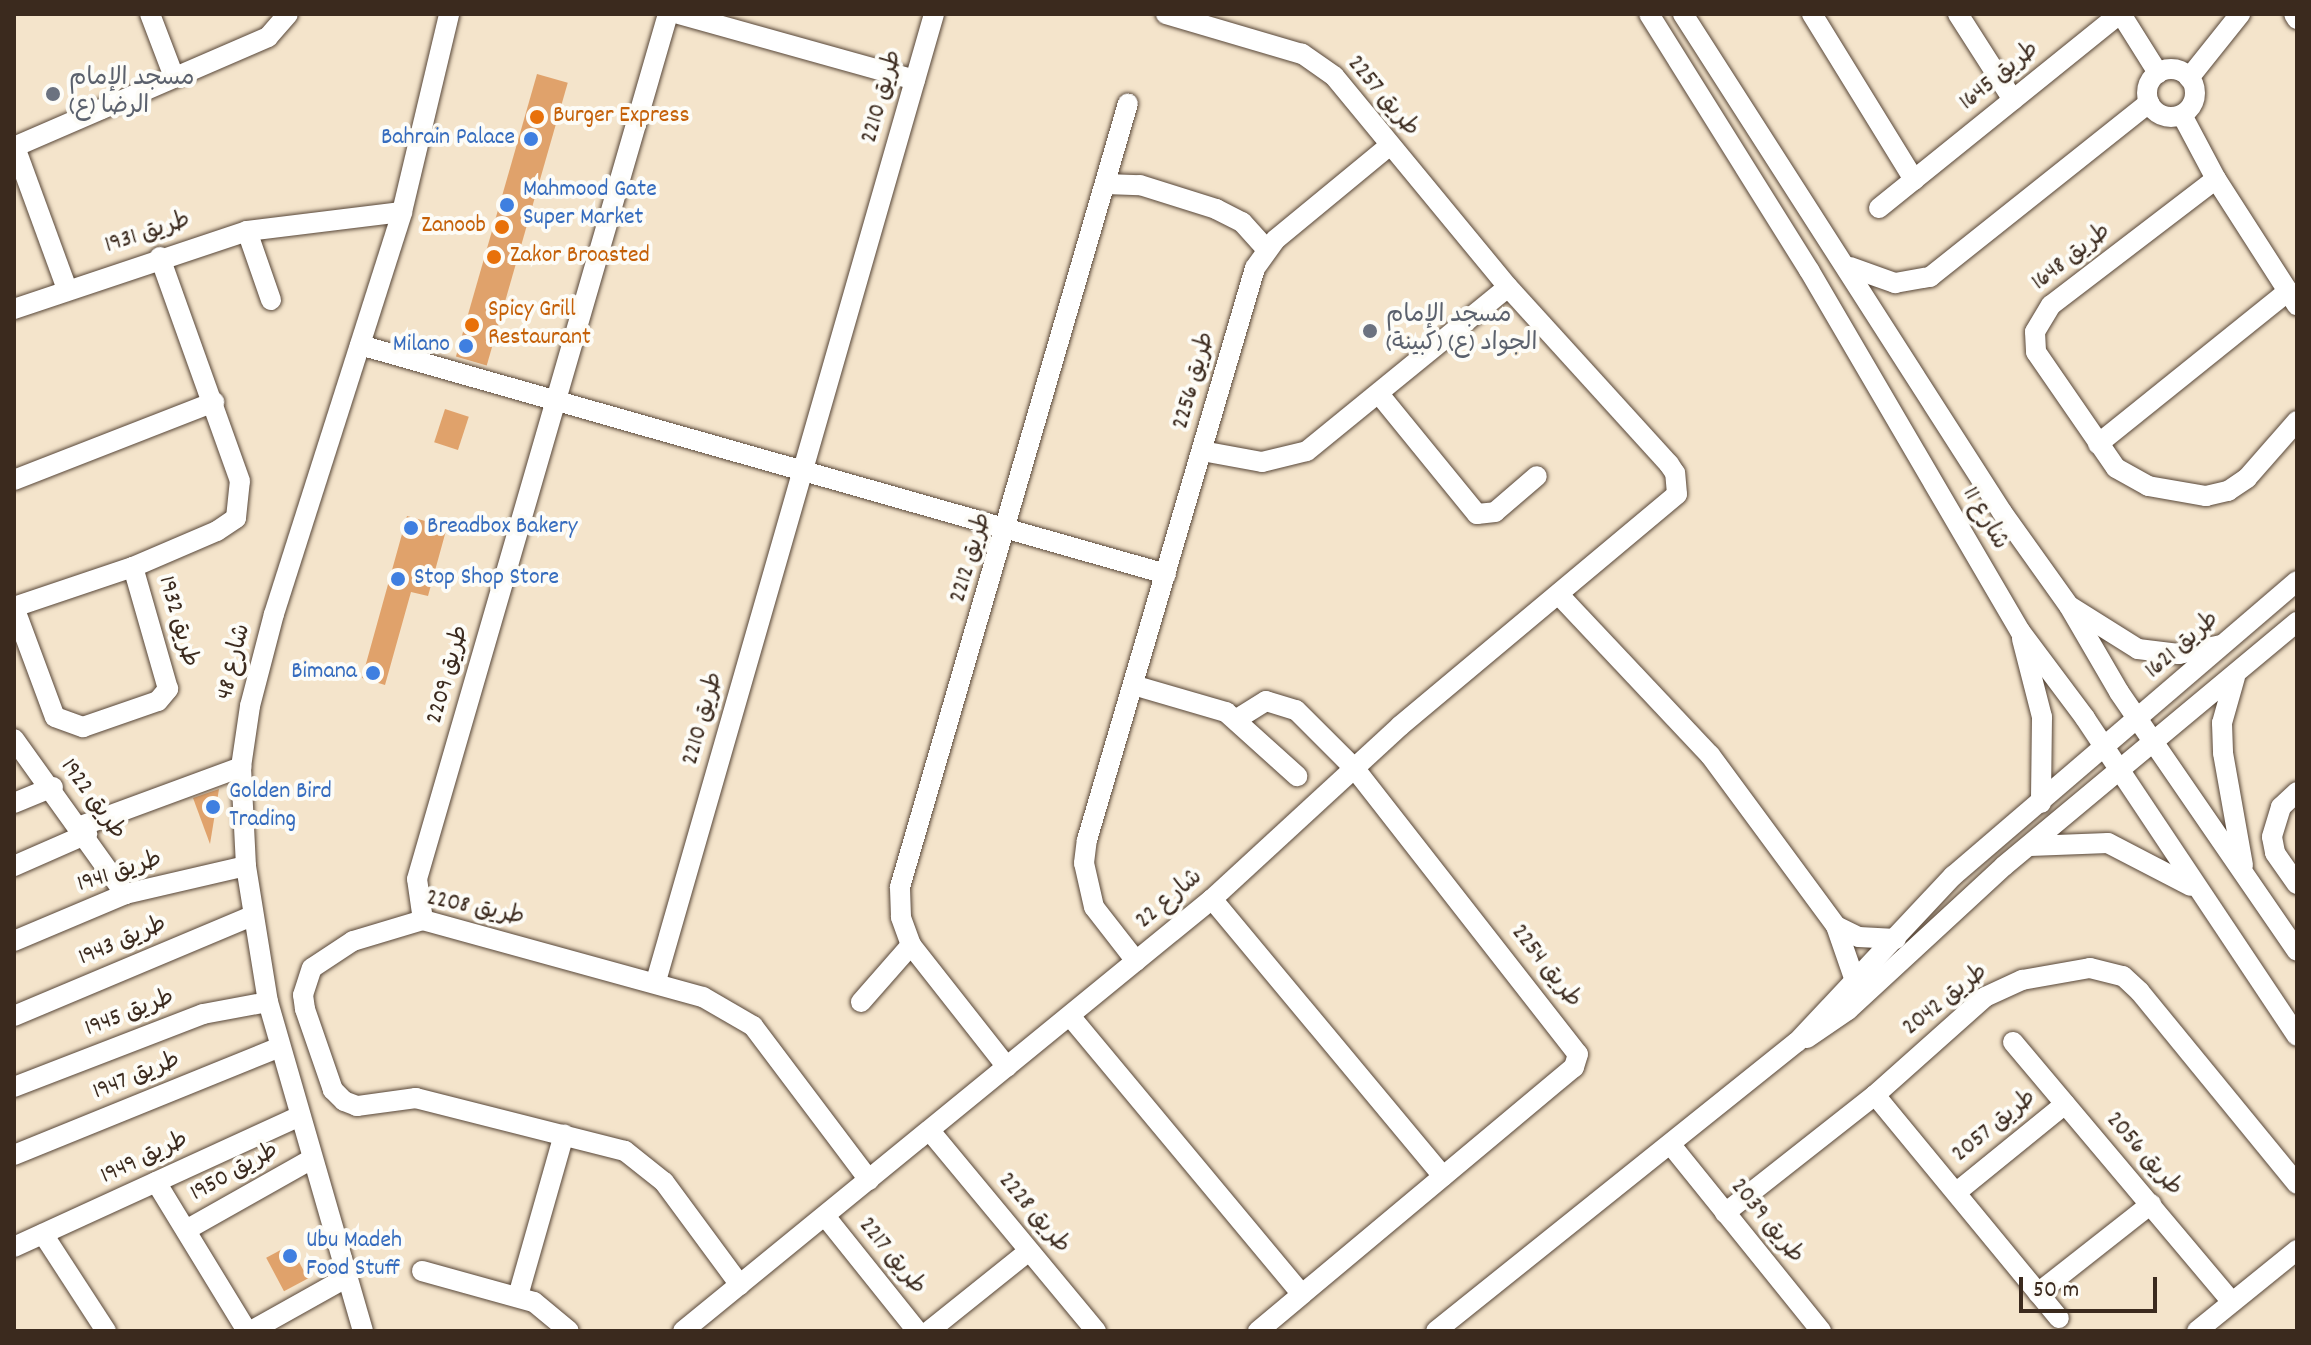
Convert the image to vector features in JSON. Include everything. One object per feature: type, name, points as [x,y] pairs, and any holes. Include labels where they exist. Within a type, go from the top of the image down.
[{"type":"street","points":[[150,14],[174,77]]},
{"type":"street","points":[[67,289],[14,147],[268,37],[288,14]]},
{"type":"street","name":"شارع 48","points":[[363,1331],[310,1160],[268,1002],[246,866],[241,767],[250,706],[274,614],[402,212],[449,14]]},
{"type":"street","name":"طريق 2209","points":[[423,920],[417,879],[668,14]]},
{"type":"street","points":[[679,14],[915,80]]},
{"type":"street","name":"طريق 2210","points":[[656,981],[934,14]]},
{"type":"street","name":"طريق 2257","points":[[1166,14],[1284,48],[1319,64],[1508,287],[1669,464],[1677,494]]},
{"type":"street","name":"شارع 11","points":[[1649,14],[1809,270],[2020,631],[2297,1036]]},
{"type":"street","name":"شارع 11","points":[[1683,14],[1846,263],[2002,512],[2069,606],[2154,744],[2297,951]]},
{"type":"street","points":[[1812,14],[1914,180]]},
{"type":"street","points":[[1958,14],[2013,100]]},
{"type":"street","points":[[2120,14],[2158,73]]},
{"type":"street","name":"طريق 1645","points":[[1879,208],[2120,14]]},
{"type":"street","points":[[2189,78],[2174,70],[2158,73],[2148,86],[2149,103],[2167,117],[2182,115],[2193,102],[2189,78],[2240,14]]},
{"type":"street","points":[[2294,14],[2297,19]]},
{"type":"street","name":"طريق 2212","points":[[1007,1067],[911,945],[901,917],[900,887],[1008,530],[1128,103]]},
{"type":"street","points":[[1846,263],[1877,281],[1913,282],[1930,277],[2149,103]]},
{"type":"street","points":[[2098,444],[2293,298],[2216,179],[2182,115]]},
{"type":"street","name":"طريق 2256","points":[[1136,961],[1094,907],[1084,863],[1255,268],[1266,249],[1389,146]]},
{"type":"street","name":"طريق 1648","points":[[2216,179],[2051,305],[2039,322],[2035,342],[2040,362],[2098,444],[2130,480],[2206,496],[2238,485],[2297,421]]},
{"type":"street","points":[[1105,184],[1140,185],[1216,209],[1242,222],[1266,249]]},
{"type":"street","name":"طريق 1931","points":[[14,309],[160,257],[247,231],[402,212]]},
{"type":"street","points":[[247,231],[271,300]]},
{"type":"street","name":"طريق 1932","points":[[133,567],[168,689],[158,701],[83,727],[55,717],[14,607],[133,567],[236,518],[240,481],[160,257]]},
{"type":"street","points":[[1202,451],[1262,462],[1285,459],[1326,438],[1508,287]]},
{"type":"street","points":[[360,345],[1166,574]]},
{"type":"street","points":[[1379,394],[1477,514],[1495,512],[1537,476]]},
{"type":"street","points":[[14,480],[214,402]]},
{"type":"street","name":"شارع 22","points":[[691,1329],[740,1285],[1212,899],[1355,769],[1677,494]]},
{"type":"street","name":"طريق 1621","points":[[1797,1042],[1953,876],[2139,720],[2297,581]]},
{"type":"street","points":[[1559,595],[1710,755],[1836,926],[1855,981]]},
{"type":"street","points":[[2069,606],[2138,649],[2179,654],[2225,644]]},
{"type":"street","points":[[1436,1331],[1797,1042],[1840,1017],[2030,846],[2297,622]]},
{"type":"street","points":[[2020,631],[2042,717],[2041,803]]},
{"type":"street","points":[[2237,673],[2222,723],[2223,753],[2244,873]]},
{"type":"street","points":[[1133,685],[1237,719],[1297,776]]},
{"type":"street","points":[[1237,719],[1266,701],[1287,704],[1355,769]]},
{"type":"street","name":"طريق 1922","points":[[14,739],[84,830],[125,894]]},
{"type":"street","points":[[14,866],[84,830],[241,767]]},
{"type":"street","name":"طريق 2254","points":[[1258,1331],[1574,1067],[1578,1054],[1355,769]]},
{"type":"street","points":[[14,803],[53,787]]},
{"type":"street","points":[[2297,792],[2281,807],[2272,837],[2275,853],[2297,884]]},
{"type":"street","points":[[2030,846],[2083,841],[2117,846],[2196,888]]},
{"type":"street","name":"طريق 1941","points":[[14,941],[125,894],[246,866]]},
{"type":"street","points":[[1212,899],[1443,1176]]},
{"type":"street","name":"طريق 1943","points":[[14,1016],[252,916]]},
{"type":"street","name":"طريق 2208","points":[[740,1285],[654,1170],[625,1151],[416,1098],[357,1106],[333,1090],[305,1009],[312,968],[353,941],[423,920],[656,981],[721,1004],[753,1026],[869,1180]]},
{"type":"street","points":[[1836,926],[1859,937],[1896,939]]},
{"type":"street","points":[[861,1002],[911,945]]},
{"type":"street","name":"طريق 2042","points":[[1725,1213],[1875,1095],[2004,985],[2106,969],[2140,992],[2297,1184]]},
{"type":"street","name":"طريق 1945","points":[[14,1087],[203,1014],[268,1002]]},
{"type":"street","points":[[1070,1016],[1302,1294]]},
{"type":"street","name":"طريق 2056","points":[[2013,1042],[2232,1302]]},
{"type":"street","name":"طريق 1947","points":[[14,1155],[280,1047]]},
{"type":"street","name":"طريق 2057","points":[[1875,1095],[1958,1191],[2059,1318]]},
{"type":"street","name":"طريق 2057","points":[[1958,1191],[2065,1104]]},
{"type":"street","name":"طريق 1949","points":[[14,1247],[298,1117]]},
{"type":"street","name":"طريق 2228","points":[[930,1131],[1096,1331]]},
{"type":"street","points":[[518,1296],[564,1134]]},
{"type":"street","name":"طريق 2039","points":[[1671,1145],[1821,1331]]},
{"type":"street","name":"طريق 1950","points":[[186,1230],[310,1160]]},
{"type":"street","name":"طريق 1950","points":[[156,1182],[249,1331]]},
{"type":"street","points":[[2038,1293],[2151,1204]]},
{"type":"street","name":"طريق 2217","points":[[825,1216],[917,1331]]},
{"type":"street","points":[[43,1234],[98,1328]]},
{"type":"street","points":[[2197,1331],[2297,1250]]},
{"type":"street","points":[[929,1331],[1029,1251]]},
{"type":"street","points":[[422,1271],[518,1296],[549,1310],[569,1331]]},
{"type":"street","points":[[249,1331],[346,1278]]},
{"type":"building","points":[[537,74],[568,83],[487,365],[456,357]]},
{"type":"building","points":[[445,409],[469,417],[458,450],[434,442]]},
{"type":"building","points":[[407,516],[447,527],[428,596],[411,592],[385,685],[362,678]]},
{"type":"building","points":[[219,789],[210,844],[193,798]]},
{"type":"building","points":[[290,1245],[308,1279],[284,1291],[266,1258]]},
{"type":"place","name":"مسجد الإمام الرضا (ع)","points":[[53,94]]},
{"type":"place","name":"Burger Express","points":[[537,117]]},
{"type":"place","name":"Bahrain Palace","points":[[531,139]]},
{"type":"place","name":"Mahmood Gate Super Market","points":[[507,205]]},
{"type":"place","name":"Zanoob","points":[[502,227]]},
{"type":"place","name":"Zakor Broasted","points":[[494,257]]},
{"type":"place","name":"Spicy Grill Restaurant","points":[[472,325]]},
{"type":"place","name":"مسجد الإمام الجواد (ع) (كبينة)","points":[[1370,331]]},
{"type":"place","name":"Milano","points":[[466,346]]},
{"type":"place","name":"Breadbox Bakery","points":[[411,528]]},
{"type":"place","name":"Stop Shop Store","points":[[398,579]]},
{"type":"place","name":"Bimana","points":[[373,673]]},
{"type":"place","name":"Golden Bird Trading","points":[[213,807]]},
{"type":"place","name":"Ubu Madeh Food Stuff","points":[[290,1256]]}]
